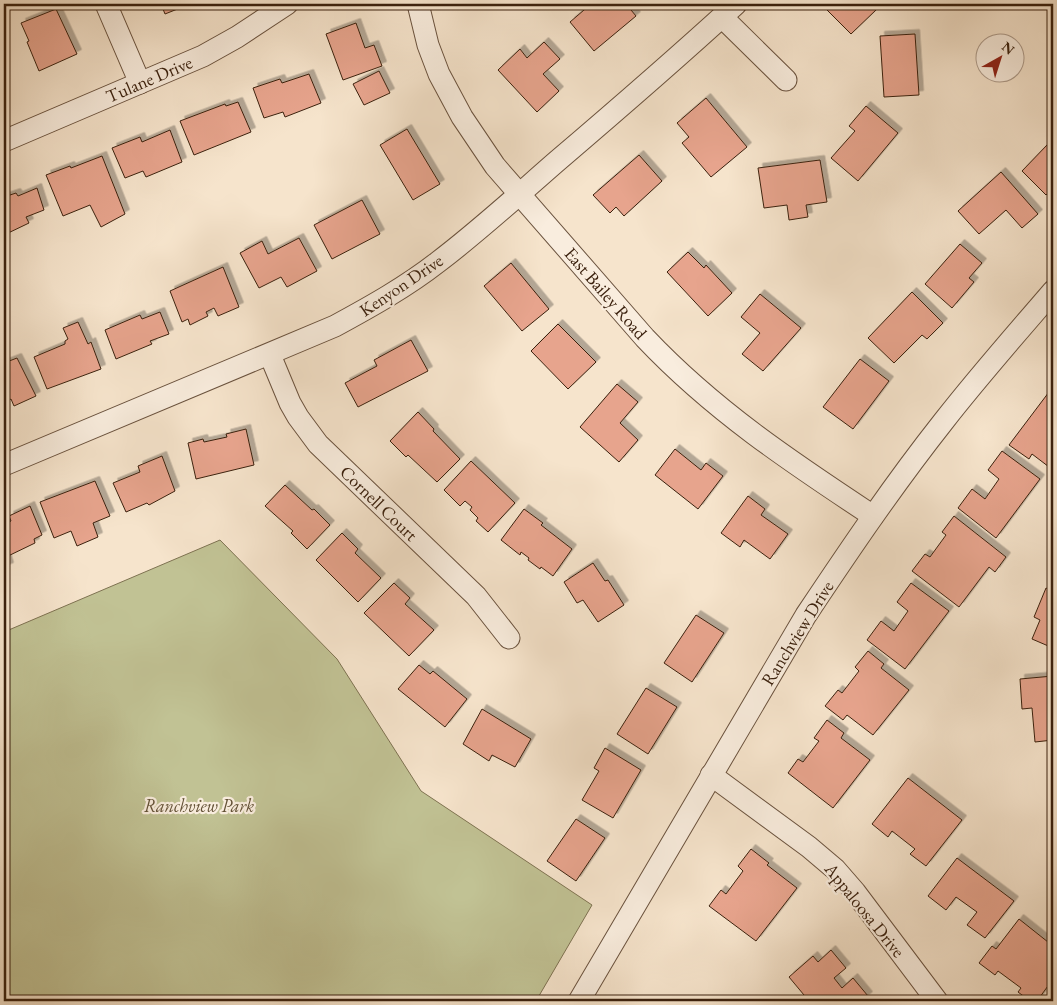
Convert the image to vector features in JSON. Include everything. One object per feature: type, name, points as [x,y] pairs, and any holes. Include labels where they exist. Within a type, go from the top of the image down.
[{"type":"street","points":[[106,4],[140,83]]},
{"type":"street","name":"Tulane Drive","points":[[4,141],[203,56],[237,37],[287,4]]},
{"type":"street","name":"East Bailey Road","points":[[418,4],[424,32],[439,74],[462,117],[495,166],[645,338],[729,416],[787,459],[873,516]]},
{"type":"street","points":[[728,10],[786,80]]},
{"type":"street","name":"Kenyon Drive","points":[[4,465],[270,355],[335,326],[364,311],[415,279],[519,194],[678,57],[728,10]]},
{"type":"street","name":"Ranchview Drive","points":[[579,1001],[806,615],[873,516],[943,421],[996,356],[1053,291]]},
{"type":"street","name":"Cornell Court","points":[[270,355],[290,404],[318,444],[476,596],[508,638]]},
{"type":"street","name":"Appaloosa Drive","points":[[711,775],[809,847],[835,869],[936,1001]]},
{"type":"green space","name":"Ranchview Park","points":[[220,540],[337,659],[421,791],[592,905],[536,1001],[4,1001],[4,632]]},
{"type":"building","points":[[161,4],[190,4],[165,14]]},
{"type":"building","points":[[591,4],[626,4],[636,16],[594,51],[570,22]]},
{"type":"building","points":[[821,4],[872,4],[877,9],[851,34]]},
{"type":"building","points":[[56,9],[77,54],[39,71],[21,23]]},
{"type":"building","points":[[356,23],[365,48],[374,45],[382,66],[343,80],[326,34]]},
{"type":"building","points":[[915,34],[919,95],[884,97],[880,36]]},
{"type":"building","points":[[544,42],[560,59],[543,74],[559,91],[537,112],[498,70],[520,49],[527,58]]},
{"type":"building","points":[[379,71],[390,93],[364,105],[353,84]]},
{"type":"building","points":[[309,74],[321,103],[285,117],[283,112],[264,118],[253,88],[280,79],[282,83]]},
{"type":"building","points":[[706,98],[747,147],[711,177],[682,143],[689,137],[677,123]]},
{"type":"building","points":[[238,102],[251,132],[194,155],[180,121],[225,104],[226,106]]},
{"type":"building","points":[[866,106],[898,133],[858,181],[831,158],[855,131],[849,126]]},
{"type":"building","points":[[407,129],[440,184],[413,200],[380,145]]},
{"type":"building","points":[[170,130],[182,162],[146,177],[143,171],[125,178],[112,148],[140,137],[142,142]]},
{"type":"building","points":[[1048,144],[1053,149],[1053,189],[1046,195],[1022,171]]},
{"type":"building","points":[[639,155],[662,181],[624,216],[616,207],[610,213],[593,195]]},
{"type":"building","points":[[102,156],[125,214],[101,227],[90,205],[63,216],[46,175]]},
{"type":"building","points":[[820,160],[827,202],[806,205],[808,217],[789,220],[787,205],[764,208],[758,168]]},
{"type":"building","points":[[1001,172],[1038,214],[1022,228],[1006,210],[979,234],[958,211]]},
{"type":"building","points":[[37,188],[44,210],[26,217],[29,223],[4,235],[4,197],[16,193],[18,196]]},
{"type":"building","points":[[362,200],[380,234],[332,259],[314,225]]},
{"type":"building","points":[[299,238],[317,271],[287,287],[281,277],[259,288],[240,253],[262,241],[268,254]]},
{"type":"building","points":[[960,244],[982,263],[969,278],[974,282],[952,308],[925,284]]},
{"type":"building","points":[[688,252],[704,268],[706,265],[732,293],[708,316],[667,272]]},
{"type":"building","points":[[511,263],[549,309],[522,331],[484,286]]},
{"type":"building","points":[[223,267],[239,307],[218,316],[214,308],[206,312],[208,316],[190,325],[188,319],[182,322],[170,291]]},
{"type":"building","points":[[912,292],[943,323],[927,339],[922,335],[894,363],[868,338]]},
{"type":"building","points":[[760,294],[801,328],[763,371],[742,354],[760,333],[741,317]]},
{"type":"building","points":[[160,312],[169,334],[150,341],[152,344],[116,359],[105,330],[140,315],[142,319]]},
{"type":"building","points":[[78,322],[88,344],[91,342],[101,369],[47,389],[34,357],[65,344],[65,341],[68,339],[63,328]]},
{"type":"building","points":[[558,324],[596,362],[568,389],[531,351]]},
{"type":"building","points":[[411,340],[428,371],[358,407],[345,383],[377,366],[374,360]]},
{"type":"building","points":[[17,358],[36,396],[14,406],[11,399],[4,403],[4,363]]},
{"type":"building","points":[[860,359],[889,381],[853,429],[823,407]]},
{"type":"building","points":[[617,384],[638,402],[620,423],[638,440],[619,462],[580,427]]},
{"type":"building","points":[[1052,388],[1053,470],[1032,454],[1029,459],[1009,445]]},
{"type":"building","points":[[418,412],[460,459],[437,482],[408,455],[406,457],[390,441]]},
{"type":"building","points":[[246,429],[254,465],[196,479],[188,443],[203,439],[204,442],[227,437],[226,434]]},
{"type":"building","points":[[675,449],[701,470],[706,463],[723,476],[698,509],[655,475]]},
{"type":"building","points":[[1002,451],[1040,479],[996,538],[958,508],[972,489],[985,499],[999,479],[988,470]]},
{"type":"building","points":[[162,456],[175,491],[149,505],[147,503],[126,512],[113,483],[140,472],[138,466]]},
{"type":"building","points":[[471,461],[515,503],[488,532],[476,521],[478,518],[470,510],[472,507],[465,501],[460,506],[444,490]]},
{"type":"building","points":[[95,481],[110,516],[93,523],[98,537],[77,546],[71,531],[54,538],[40,502]]},
{"type":"building","points":[[285,485],[330,525],[307,549],[291,533],[293,531],[265,506]]},
{"type":"building","points":[[748,496],[765,509],[761,515],[788,534],[770,559],[744,540],[740,547],[721,533]]},
{"type":"building","points":[[30,506],[42,535],[34,539],[35,543],[6,557],[9,567],[4,569],[4,525],[11,521],[9,516]]},
{"type":"building","points":[[524,509],[572,549],[553,576],[541,567],[540,569],[521,552],[520,555],[501,540]]},
{"type":"building","points":[[954,516],[1006,557],[995,572],[989,567],[959,607],[912,571],[925,554],[930,557],[946,535],[942,532]]},
{"type":"building","points":[[342,533],[358,549],[355,553],[381,578],[358,602],[316,560]]},
{"type":"building","points":[[593,563],[605,581],[608,580],[624,605],[598,622],[583,600],[577,603],[564,582]]},
{"type":"building","points":[[394,583],[410,598],[405,604],[434,630],[409,656],[364,613]]},
{"type":"building","points":[[911,583],[949,611],[905,669],[867,640],[881,621],[894,631],[908,611],[897,602]]},
{"type":"building","points":[[1046,588],[1053,591],[1053,648],[1032,639],[1040,620],[1034,617]]},
{"type":"building","points":[[696,615],[724,633],[692,682],[664,663]]},
{"type":"building","points":[[868,651],[884,664],[881,668],[909,690],[873,735],[847,715],[843,720],[825,706],[838,690],[842,693],[859,671],[855,667]]},
{"type":"building","points":[[419,665],[430,674],[433,671],[467,699],[445,727],[398,689]]},
{"type":"building","points":[[1053,676],[1053,740],[1035,742],[1032,708],[1022,709],[1020,679]]},
{"type":"building","points":[[646,688],[677,707],[648,754],[617,734]]},
{"type":"building","points":[[482,709],[531,739],[515,767],[492,755],[489,761],[463,744]]},
{"type":"building","points":[[827,720],[844,733],[841,738],[870,760],[833,808],[788,773],[798,759],[803,762],[819,741],[814,738]]},
{"type":"building","points":[[605,748],[641,770],[613,818],[582,800],[599,771],[594,768]]},
{"type":"building","points":[[908,778],[962,820],[926,866],[910,854],[915,849],[892,831],[888,837],[872,824]]},
{"type":"building","points":[[576,819],[605,838],[576,881],[547,861]]},
{"type":"building","points":[[751,849],[769,863],[767,865],[797,888],[756,941],[709,906],[721,890],[726,894],[743,871],[738,866]]},
{"type":"building","points":[[957,858],[1014,901],[985,938],[967,925],[977,912],[956,897],[946,910],[928,896]]},
{"type":"building","points":[[1019,919],[1053,946],[1053,979],[1037,1001],[1030,1001],[1018,992],[1021,988],[998,971],[995,975],[979,963],[992,946],[996,949]]},
{"type":"building","points":[[831,950],[846,968],[834,978],[842,988],[853,978],[868,996],[862,1001],[809,1001],[789,977],[813,956],[818,962]]}]
